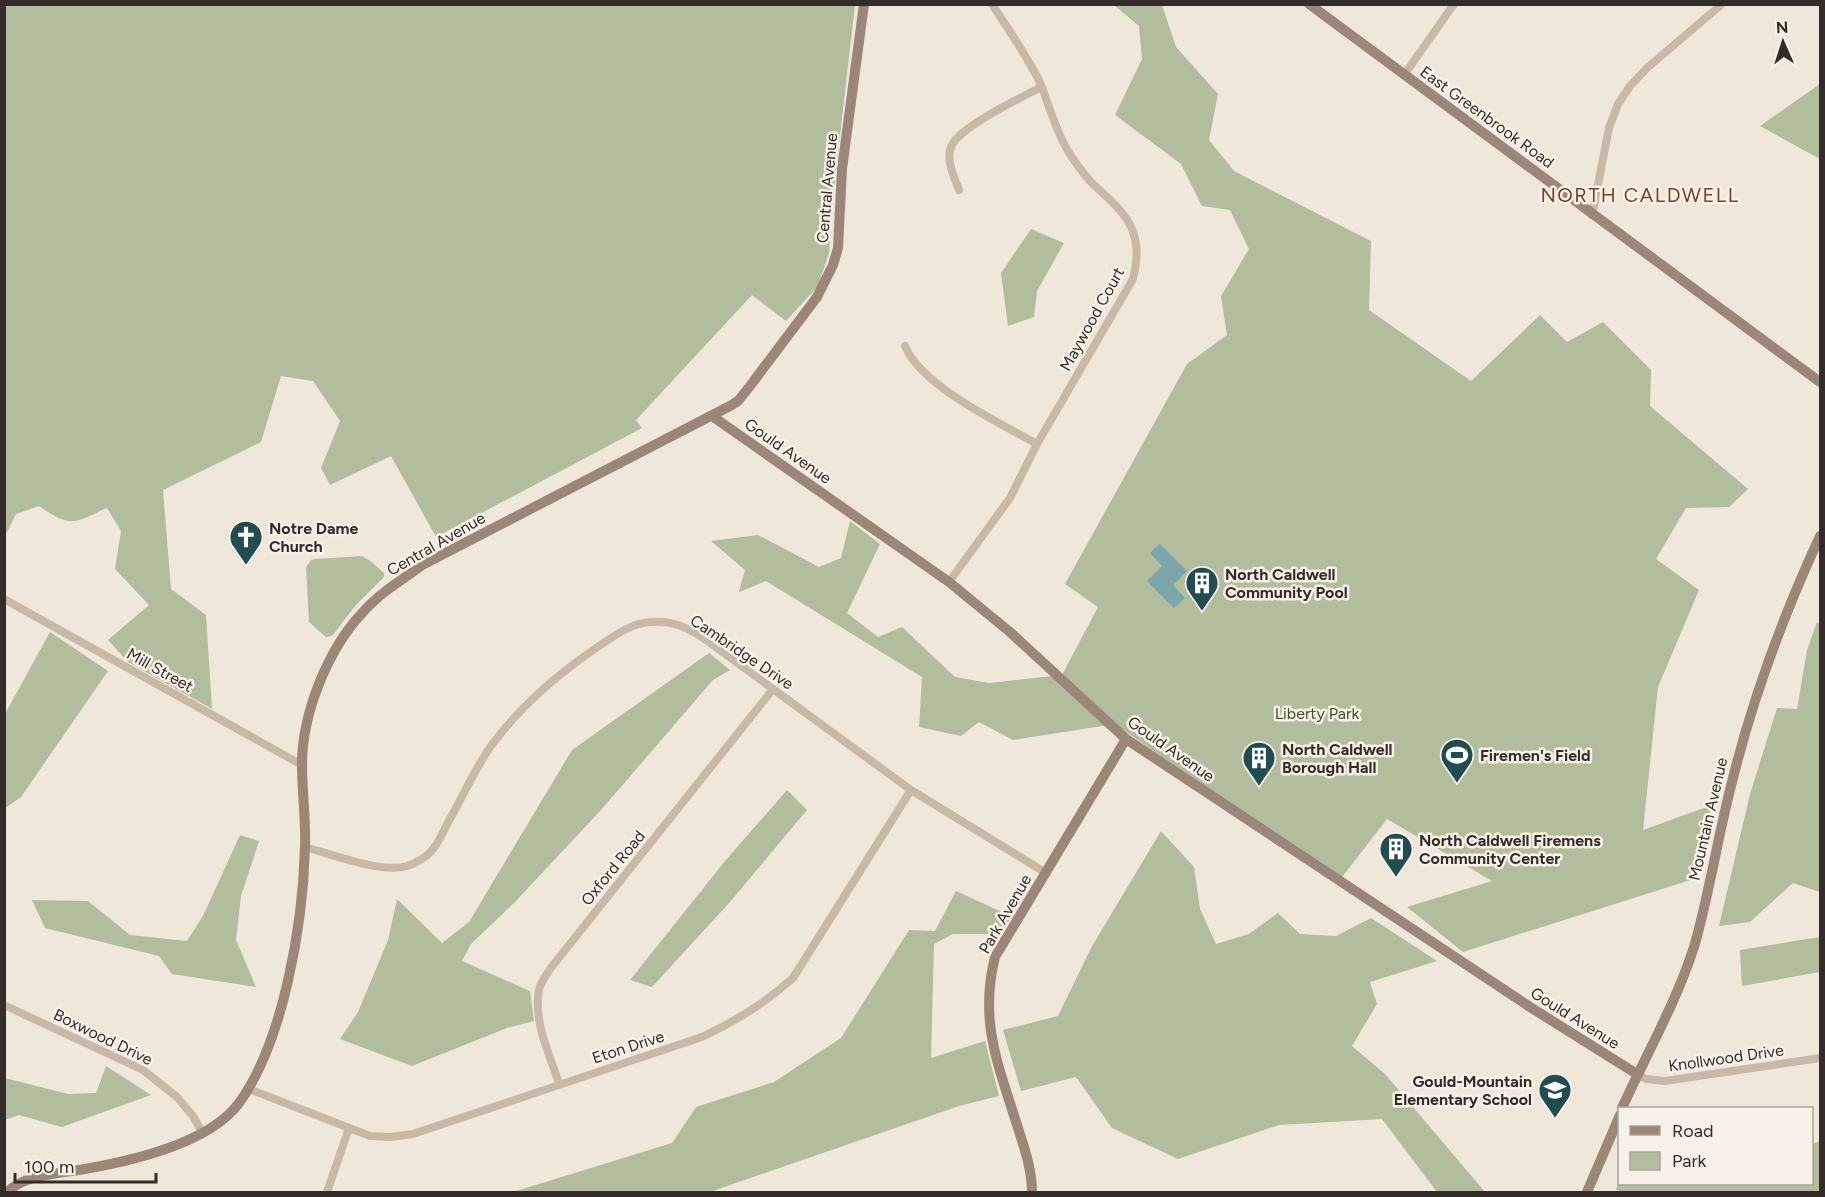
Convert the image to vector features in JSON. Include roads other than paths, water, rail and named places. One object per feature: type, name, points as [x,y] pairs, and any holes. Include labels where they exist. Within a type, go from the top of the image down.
[{"type":"street","name":"Central Avenue","points":[[7,1192],[15,1185],[37,1177],[131,1158],[203,1134],[223,1122],[249,1089],[275,1033],[283,1004],[300,904],[305,847],[302,765],[309,715],[323,673],[341,641],[363,612],[389,588],[424,564],[738,401],[817,297],[833,265],[838,249],[842,169],[864,4]]},
{"type":"street","name":"Maywood Court","points":[[949,582],[1010,498],[1037,444],[1133,279],[1138,259],[1132,228],[1121,211],[1088,179],[1069,152],[1056,128],[1029,62],[992,4]]},
{"type":"street","name":"East Greenbrook Road","points":[[1309,4],[1821,382]]},
{"type":"street","points":[[1404,75],[1454,4]]},
{"type":"street","points":[[1592,215],[1609,128],[1618,104],[1630,86],[1647,68],[1722,4]]},
{"type":"street","points":[[959,190],[952,173],[950,159],[952,145],[968,129],[1041,87]]},
{"type":"street","points":[[905,346],[909,357],[916,365],[961,401],[1037,444]]},
{"type":"street","name":"Gould Avenue","points":[[712,416],[949,582],[1010,632],[1126,739],[1530,1007],[1637,1074]]},
{"type":"street","name":"Mountain Avenue","points":[[1622,1107],[1688,965],[1722,819],[1753,706],[1778,635],[1821,536]]},
{"type":"street","name":"Mill Street","points":[[4,599],[302,765]]},
{"type":"street","name":"Cambridge Drive","points":[[305,847],[384,868],[402,867],[420,860],[438,844],[490,747],[537,694],[576,662],[623,630],[651,622],[666,622],[687,628],[911,790],[1046,873]]},
{"type":"street","name":"Oxford Road","points":[[559,1084],[537,1008],[539,988],[549,969],[773,689]]},
{"type":"street","name":"Park Avenue","points":[[1032,1192],[1029,1163],[992,1045],[989,1027],[988,992],[995,957],[1126,739]]},
{"type":"street","name":"Eton Drive","points":[[249,1089],[370,1136],[390,1137],[413,1134],[702,1037],[737,1021],[770,999],[793,978],[911,790]]},
{"type":"street","name":"Boxwood Drive","points":[[4,1005],[143,1070],[177,1097],[193,1116],[203,1134]]},
{"type":"street","name":"Knollwood Drive","points":[[1637,1074],[1646,1079],[1665,1081],[1821,1059]]},
{"type":"street","points":[[1587,1192],[1618,1120]]},
{"type":"street","points":[[327,1192],[349,1128]]},
{"type":"water","points":[[1160,544],[1187,571],[1173,585],[1185,598],[1174,608],[1147,581],[1162,566],[1150,553]]},
{"type":"place","name":"Notre Dame Church","points":[[246,566]]},
{"type":"place","name":"North Caldwell Community Pool","points":[[1202,612]]},
{"type":"place","name":"Firemen's Field","points":[[1457,784]]},
{"type":"place","name":"North Caldwell Borough Hall","points":[[1259,787]]},
{"type":"place","name":"North Caldwell Firemens Community Center","points":[[1396,878]]},
{"type":"place","name":"Gould-Mountain Elementary School","points":[[1555,1119]]},
{"type":"district","name":"NORTH CALDWELL","points":[[1640,195]]},
{"type":"park label","name":"Liberty Park","points":[[1317,713]]}]
